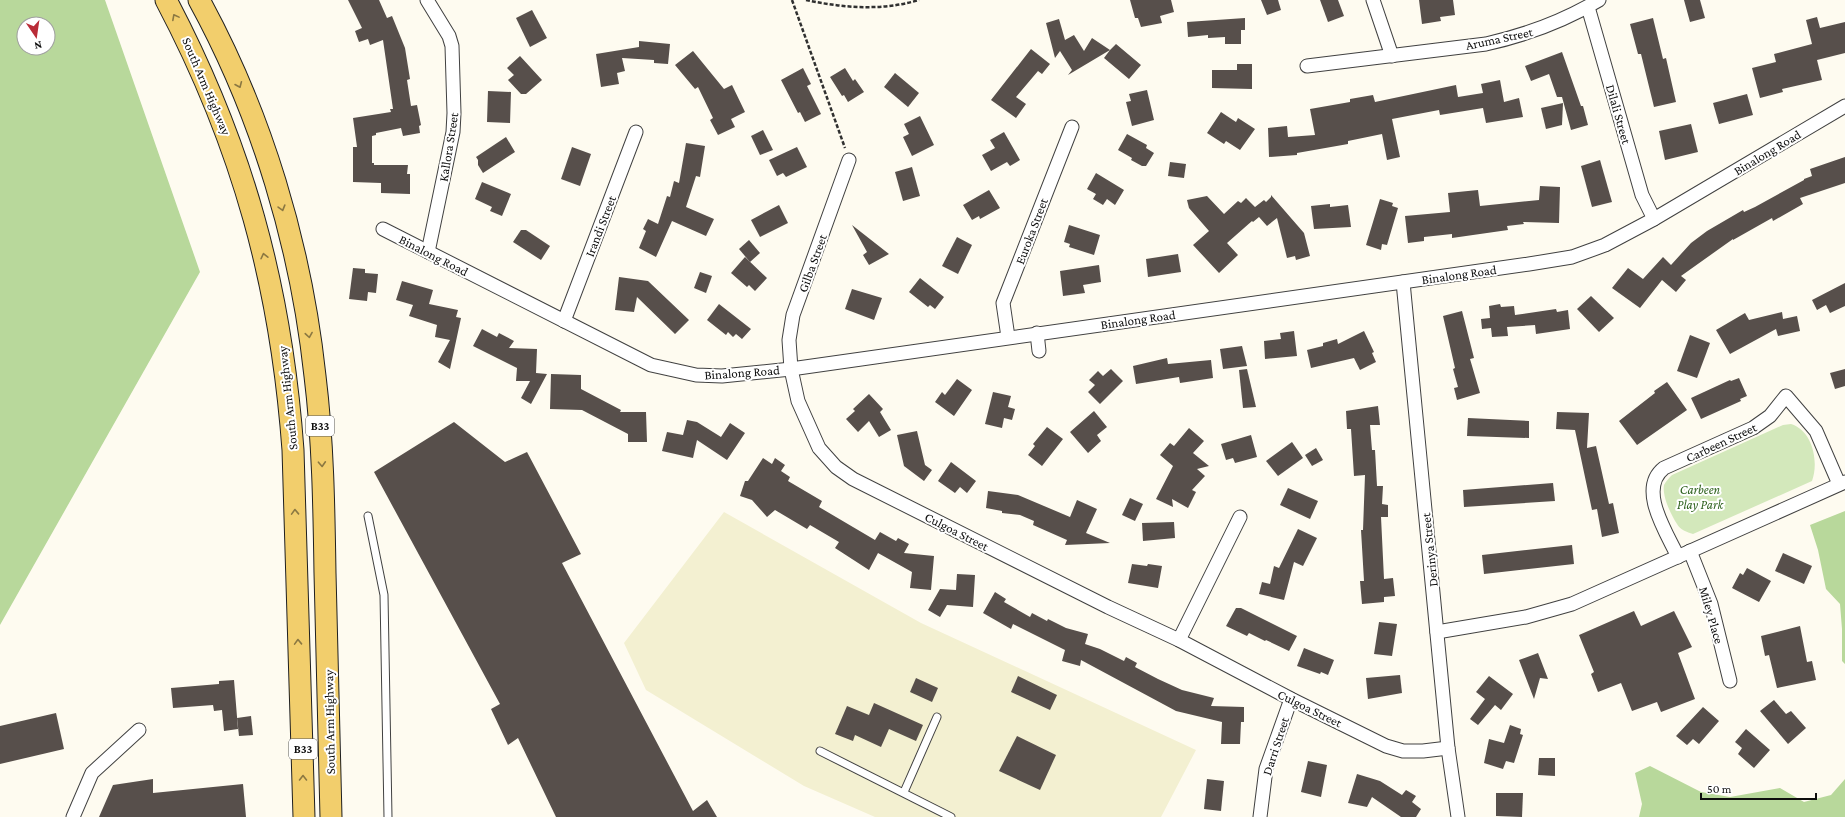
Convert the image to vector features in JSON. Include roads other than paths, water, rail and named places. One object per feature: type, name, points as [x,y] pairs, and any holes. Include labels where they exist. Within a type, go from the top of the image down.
[{"type":"main road","name":"South Arm Highway","points":[[166,0],[206,80],[228,134],[244,182],[261,242],[282,348],[289,398],[293,450],[304,817]]},
{"type":"main road","name":"South Arm Highway","points":[[199,0],[224,50],[260,136],[290,238],[307,321],[315,374],[323,478],[331,817]]},
{"type":"street","name":"Kallora Street","points":[[427,0],[449,36],[452,46],[454,113],[449,154],[428,252]]},
{"type":"street","points":[[1373,0],[1392,56]]},
{"type":"street","name":"Aruma Street","points":[[1307,66],[1392,56],[1510,39],[1537,30],[1588,7],[1599,0]]},
{"type":"street","name":"Dilali Street","points":[[1588,7],[1642,195],[1654,219]]},
{"type":"street","name":"Binalong Road","points":[[383,229],[651,365],[696,375],[722,376],[790,368],[1572,257],[1605,245],[1654,219],[1845,106]]},
{"type":"street","name":"Euroka Street","points":[[1008,337],[1003,303],[1072,127]]},
{"type":"street","name":"Irandi Street","points":[[564,321],[636,132]]},
{"type":"street","name":"Gilba Street","points":[[790,368],[789,340],[793,316],[849,160]]},
{"type":"street","name":"Derinya Street","points":[[1403,282],[1448,748],[1458,817]]},
{"type":"street","points":[[1037,333],[1039,351]]},
{"type":"street","name":"Culgoa Street","points":[[790,368],[798,401],[819,448],[836,467],[847,475],[1100,604],[1179,640],[1291,699],[1394,749],[1423,752],[1448,748]]},
{"type":"street","name":"Carbeen Street","points":[[1437,632],[1549,612],[1572,604],[1678,557],[1842,483],[1816,431],[1786,396],[1770,416],[1753,428],[1664,468],[1657,473],[1652,485],[1654,503],[1678,557]]},
{"type":"street","points":[[1179,640],[1240,517]]},
{"type":"street","name":"Miley Place","points":[[1690,551],[1711,604],[1730,681]]},
{"type":"street","name":"Darri Street","points":[[1260,817],[1266,769],[1291,699]]},
{"type":"street","points":[[73,817],[92,773],[139,730]]},
{"type":"lane","points":[[368,516],[384,595],[388,817]]},
{"type":"lane","points":[[904,792],[937,717]]},
{"type":"lane","points":[[820,751],[951,817]]},
{"type":"park label","name":"Carbeen Play Park","points":[[1700,496]]}]
